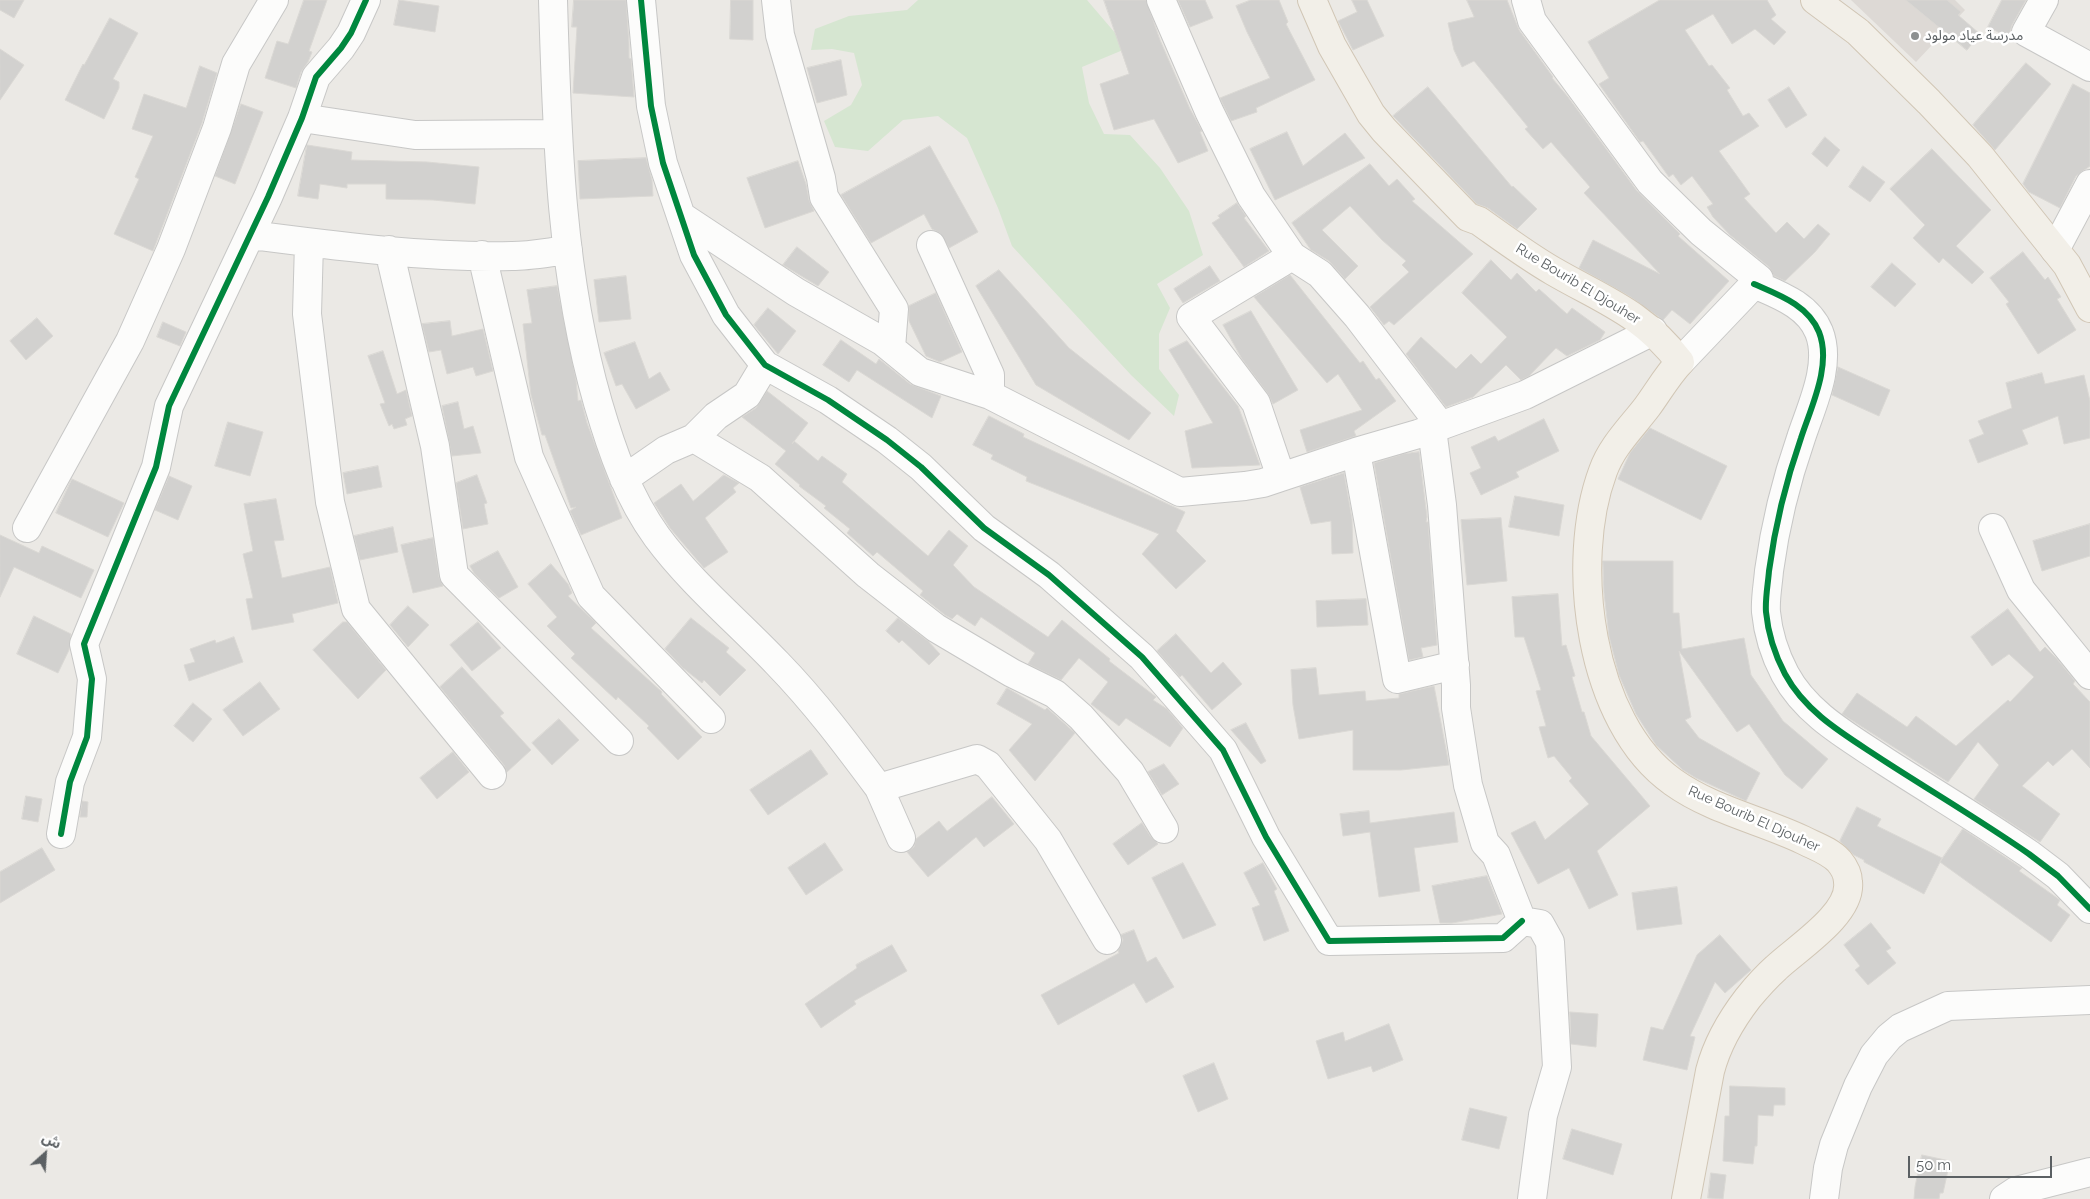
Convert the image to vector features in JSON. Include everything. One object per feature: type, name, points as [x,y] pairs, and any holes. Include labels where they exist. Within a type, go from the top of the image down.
[{"type":"main road","name":"Rue Bourib El Djouher","points":[[1312,0],[1332,46],[1372,114],[1384,130],[1468,217],[1479,221],[1553,271],[1626,310],[1653,331],[1680,362],[1611,453],[1603,471],[1592,508],[1587,551],[1588,598],[1597,651],[1609,695],[1638,746],[1650,761],[1672,782],[1728,810],[1782,830],[1825,851],[1839,860],[1846,872],[1849,883],[1848,894],[1834,916],[1762,983],[1735,1016],[1723,1036],[1710,1071],[1686,1199]]},
{"type":"main road","points":[[1815,0],[1858,32],[1929,102],[1980,156],[2067,265],[2090,308]]},
{"type":"street","points":[[27,528],[130,342],[171,249],[217,128],[236,64],[274,0]]},
{"type":"street","points":[[60,834],[70,782],[87,737],[92,679],[84,644],[156,467],[169,406],[251,236],[302,118],[316,77],[346,40],[366,0]]},
{"type":"street","points":[[553,0],[557,134],[568,250],[580,329],[592,381],[604,425],[624,479],[648,523],[679,564],[811,700],[879,788],[901,838]]},
{"type":"street","points":[[641,0],[651,106],[663,163],[694,255],[726,315],[766,365],[828,400],[880,434],[920,467],[984,528],[1049,576],[1142,657],[1223,750],[1266,837],[1329,942],[1503,938],[1522,921]]},
{"type":"street","points":[[776,0],[780,35],[821,178],[824,197],[894,309],[891,348]]},
{"type":"street","points":[[1161,0],[1209,111],[1251,196],[1292,256],[1320,274],[1356,316],[1436,427],[1455,665],[1456,708],[1468,785],[1485,843],[1496,855],[1522,921]]},
{"type":"street","points":[[1526,0],[1532,21],[1650,182],[1701,232],[1759,279],[1680,362]]},
{"type":"street","points":[[2044,0],[2026,32],[2090,67]]},
{"type":"street","points":[[302,118],[415,135],[557,134]]},
{"type":"street","points":[[2055,250],[2090,184]]},
{"type":"street","points":[[681,216],[796,292],[891,348],[920,372],[990,394],[1180,492],[1245,486],[1281,477],[1436,427],[1525,395],[1653,331]]},
{"type":"street","points":[[251,236],[390,250],[482,255],[513,256],[568,250]]},
{"type":"street","points":[[309,243],[307,314],[330,502],[356,609],[492,775]]},
{"type":"street","points":[[931,245],[990,375],[990,394]]},
{"type":"street","points":[[390,250],[435,446],[454,574],[619,741]]},
{"type":"street","points":[[482,255],[529,457],[591,596],[711,719]]},
{"type":"street","points":[[1281,477],[1256,403],[1191,316],[1292,256]]},
{"type":"street","points":[[1754,284],[1782,297],[1806,312],[1819,332],[1823,353],[1817,388],[1784,496],[1768,578],[1766,611],[1774,646],[1785,674],[1804,702],[1832,726],[2029,854],[2058,876],[2090,909]]},
{"type":"street","points":[[624,479],[666,450],[694,438],[716,416],[747,395],[766,365]]},
{"type":"street","points":[[694,438],[760,478],[868,575],[936,628],[1012,673],[1055,694],[1082,717],[1130,772],[1164,830]]},
{"type":"street","points":[[1356,452],[1397,679],[1455,665]]},
{"type":"street","points":[[1993,528],[2020,590],[2090,676]]},
{"type":"street","points":[[879,788],[977,759],[988,765],[1048,840],[1107,940]]},
{"type":"street","points":[[1522,921],[1540,924],[1550,942],[1557,1067],[1544,1115],[1532,1199]]},
{"type":"street","points":[[1824,1199],[1828,1168],[1834,1145],[1858,1086],[1874,1055],[1888,1037],[1900,1028],[1948,1006],[2090,1000]]},
{"type":"street","points":[[2004,1199],[2016,1191],[2090,1172]]},
{"type":"shaded area","name":"مدرسة عياد مولود","points":[[1851,0],[1955,0],[1965,10],[1916,62]]},
{"type":"green space","points":[[918,0],[1087,0],[1116,34],[1123,50],[1082,67],[1089,103],[1104,134],[1130,135],[1160,168],[1189,211],[1203,255],[1157,284],[1170,308],[1159,334],[1159,369],[1179,395],[1174,416],[1131,375],[1012,246],[998,208],[967,138],[938,116],[903,120],[868,151],[835,147],[824,121],[851,105],[862,85],[854,53],[832,49],[811,50],[815,29],[849,16],[907,10]]},
{"type":"building","points":[[0,0],[24,0],[14,18],[0,10]]},
{"type":"building","points":[[304,0],[327,0],[309,51],[312,52],[301,72],[296,88],[265,78],[277,41],[288,44]]},
{"type":"building","points":[[399,0],[439,6],[435,32],[394,25]]},
{"type":"building","points":[[574,0],[626,0],[629,58],[631,59],[634,97],[573,93],[577,27],[572,27]]},
{"type":"building","points":[[731,0],[753,0],[753,40],[730,39]]},
{"type":"building","points":[[1104,0],[1146,0],[1160,40],[1190,109],[1202,131],[1200,132],[1208,151],[1178,163],[1154,119],[1114,130],[1100,84],[1129,74]]},
{"type":"building","points":[[1178,0],[1205,0],[1213,18],[1190,27]]},
{"type":"building","points":[[1251,0],[1279,0],[1288,22],[1286,24],[1315,80],[1256,108],[1257,112],[1231,121],[1220,98],[1270,78],[1236,6]]},
{"type":"building","points":[[1352,0],[1367,0],[1384,36],[1353,50],[1338,21],[1357,12]]},
{"type":"building","points":[[1467,0],[1507,0],[1519,30],[1552,78],[1637,191],[1680,234],[1678,236],[1729,281],[1690,324],[1672,310],[1663,320],[1629,296],[1579,268],[1593,240],[1660,274],[1584,193],[1590,187],[1551,142],[1543,149],[1525,129],[1528,127],[1474,61],[1462,67],[1454,50],[1448,23],[1474,17]]},
{"type":"building","points":[[1660,0],[1767,0],[1776,15],[1771,19],[1786,32],[1774,45],[1755,29],[1732,44],[1713,14],[1685,30],[1709,66],[1712,65],[1730,88],[1727,90],[1743,116],[1749,113],[1759,126],[1719,151],[1750,194],[1744,198],[1776,233],[1787,222],[1804,239],[1818,224],[1830,234],[1815,252],[1785,281],[1774,276],[1769,267],[1730,235],[1713,217],[1707,207],[1713,204],[1692,176],[1681,185],[1673,174],[1669,177],[1643,141],[1640,142],[1599,84],[1609,78],[1588,42]]},
{"type":"building","points":[[1906,0],[1947,0],[1961,12],[1958,15],[1980,34],[1967,50]]},
{"type":"building","points":[[2002,0],[2026,0],[2012,25],[2010,32],[2012,39],[1988,27]]},
{"type":"building","points":[[110,18],[138,33],[113,79],[119,82],[119,88],[104,119],[65,100],[83,64]]},
{"type":"building","points":[[0,49],[24,65],[0,100]]},
{"type":"building","points":[[841,60],[847,95],[817,103],[807,68]]},
{"type":"building","points":[[2026,63],[2051,84],[1995,150],[1973,125]]},
{"type":"building","points":[[200,66],[217,73],[202,123],[153,251],[114,234],[139,179],[135,177],[153,136],[132,129],[144,94],[186,108]]},
{"type":"building","points":[[2073,84],[2090,93],[2090,166],[2076,176],[2060,208],[2029,192],[2023,184]]},
{"type":"building","points":[[1428,87],[1512,187],[1537,209],[1517,229],[1488,208],[1477,204],[1393,116]]},
{"type":"building","points":[[1789,87],[1807,115],[1786,128],[1768,100]]},
{"type":"building","points":[[241,104],[263,112],[235,184],[215,176]]},
{"type":"building","points":[[1287,132],[1303,166],[1345,133],[1365,158],[1275,200],[1250,149]]},
{"type":"building","points":[[1825,137],[1840,150],[1827,167],[1812,154]]},
{"type":"building","points":[[307,145],[352,152],[351,160],[427,162],[479,167],[475,204],[433,200],[386,199],[386,184],[347,184],[347,188],[320,184],[318,199],[298,196]]},
{"type":"building","points":[[930,146],[978,232],[949,248],[940,233],[932,229],[924,214],[871,243],[841,195]]},
{"type":"building","points":[[1932,149],[1991,210],[1956,246],[1984,272],[1972,284],[1943,258],[1939,263],[1913,238],[1925,225],[1890,189]]},
{"type":"building","points":[[646,158],[652,180],[653,196],[580,199],[578,161]]},
{"type":"building","points":[[798,161],[814,211],[765,228],[747,178]]},
{"type":"building","points":[[1370,164],[1389,186],[1397,179],[1415,199],[1412,201],[1473,254],[1394,325],[1389,321],[1384,325],[1370,307],[1409,272],[1402,265],[1406,261],[1382,240],[1350,206],[1322,230],[1358,266],[1345,279],[1329,261],[1311,250],[1292,223]]},
{"type":"building","points":[[1863,166],[1885,182],[1870,202],[1849,187]]},
{"type":"building","points":[[1237,203],[1246,216],[1244,218],[1269,251],[1244,267],[1212,223],[1220,218],[1218,216]]},
{"type":"building","points":[[797,247],[829,272],[818,286],[783,265]]},
{"type":"building","points":[[2023,252],[2045,280],[2048,277],[2061,297],[2057,299],[2076,330],[2038,354],[2006,304],[2009,302],[1990,278]]},
{"type":"building","points":[[1491,260],[1511,280],[1517,273],[1536,292],[1539,289],[1567,314],[1572,308],[1605,332],[1600,340],[1567,356],[1556,348],[1529,376],[1521,380],[1506,365],[1473,397],[1446,407],[1406,354],[1421,337],[1456,369],[1471,354],[1481,364],[1507,337],[1462,293]]},
{"type":"building","points":[[1892,263],[1916,284],[1895,307],[1871,287]]},
{"type":"building","points":[[1210,266],[1220,281],[1183,303],[1174,289]]},
{"type":"building","points":[[999,270],[1069,348],[1151,413],[1129,440],[1036,385],[976,286]]},
{"type":"building","points":[[1290,275],[1360,363],[1363,361],[1376,380],[1379,378],[1396,401],[1354,431],[1356,436],[1307,452],[1300,430],[1362,410],[1338,374],[1327,383],[1254,297]]},
{"type":"building","points":[[626,276],[631,319],[599,322],[594,280]]},
{"type":"building","points":[[557,286],[576,380],[578,401],[581,400],[587,423],[622,518],[581,535],[570,511],[576,507],[571,508],[545,435],[542,435],[531,395],[523,324],[532,323],[527,290]]},
{"type":"building","points":[[936,293],[962,352],[940,362],[926,356],[909,321],[909,306]]},
{"type":"building","points":[[768,308],[796,331],[778,354],[754,325]]},
{"type":"building","points":[[1251,311],[1298,390],[1273,404],[1268,394],[1242,359],[1223,325]]},
{"type":"building","points":[[37,318],[53,336],[26,360],[10,341]]},
{"type":"building","points":[[450,321],[452,336],[483,329],[493,371],[476,376],[473,367],[447,374],[441,350],[429,352],[422,324]]},
{"type":"building","points":[[163,322],[186,332],[180,346],[157,337]]},
{"type":"building","points":[[841,340],[876,364],[879,359],[910,384],[941,396],[932,418],[857,370],[849,382],[823,365]]},
{"type":"building","points":[[1187,341],[1238,406],[1260,465],[1192,468],[1185,431],[1213,423],[1169,350]]},
{"type":"building","points":[[635,342],[649,379],[660,372],[670,390],[636,409],[622,384],[616,386],[604,353]]},
{"type":"building","points":[[383,351],[397,394],[406,390],[412,416],[405,419],[407,425],[394,429],[392,424],[389,426],[380,404],[385,403],[368,356]]},
{"type":"building","points":[[1838,367],[1890,390],[1879,416],[1832,395]]},
{"type":"building","points":[[2042,373],[2045,384],[2084,375],[2090,401],[2090,438],[2064,444],[2058,416],[2022,430],[2028,444],[1978,463],[1969,440],[1984,434],[1978,421],[2012,408],[2006,383]]},
{"type":"building","points":[[767,391],[808,423],[794,441],[818,461],[822,456],[847,474],[842,482],[928,556],[949,530],[968,546],[953,565],[974,587],[1048,637],[1062,620],[1110,659],[1109,661],[1156,697],[1153,700],[1167,709],[1183,728],[1170,747],[1126,718],[1119,726],[1091,704],[1108,682],[1079,658],[1061,680],[1028,664],[1035,653],[981,617],[975,626],[957,614],[952,619],[945,615],[920,595],[923,591],[877,552],[873,556],[847,533],[850,529],[824,508],[826,506],[799,486],[775,464],[786,451],[742,417],[756,408]]},
{"type":"building","points":[[458,402],[464,429],[473,426],[481,453],[452,456],[442,406]]},
{"type":"building","points":[[989,416],[1024,434],[1023,437],[1185,512],[1176,531],[1206,561],[1176,589],[1142,554],[1159,534],[1026,481],[1027,477],[991,459],[993,455],[973,445]]},
{"type":"building","points":[[1544,419],[1559,451],[1516,472],[1519,477],[1481,495],[1470,473],[1481,468],[1471,447],[1495,436],[1498,441]]},
{"type":"building","points":[[228,422],[263,432],[250,476],[215,466]]},
{"type":"building","points":[[1650,428],[1727,466],[1701,520],[1618,479],[1630,453]]},
{"type":"building","points":[[1419,452],[1426,522],[1428,522],[1437,645],[1421,648],[1423,657],[1409,660],[1374,463],[1403,454]]},
{"type":"building","points":[[378,466],[382,487],[347,494],[343,473]]},
{"type":"building","points":[[1344,473],[1352,519],[1353,553],[1332,554],[1331,521],[1311,524],[1300,487]]},
{"type":"building","points":[[477,475],[487,503],[484,504],[488,524],[463,529],[456,483]]},
{"type":"building","points":[[724,475],[739,483],[733,488],[736,492],[705,518],[728,552],[704,568],[670,528],[654,503],[681,484],[693,501]]},
{"type":"building","points":[[169,476],[192,486],[178,520],[155,510]]},
{"type":"building","points":[[72,479],[124,503],[108,537],[56,513]]},
{"type":"building","points":[[1515,496],[1564,505],[1559,536],[1509,527]]},
{"type":"building","points":[[276,499],[284,540],[274,541],[282,578],[330,567],[338,603],[292,614],[294,622],[252,630],[246,599],[253,598],[243,554],[253,551],[244,504]]},
{"type":"building","points":[[1501,518],[1507,581],[1467,585],[1461,520]]},
{"type":"building","points":[[2090,524],[2090,556],[2042,571],[2033,541]]},
{"type":"building","points":[[393,527],[398,552],[360,560],[354,536]]},
{"type":"building","points":[[0,535],[39,553],[42,546],[94,570],[81,598],[14,567],[0,597]]},
{"type":"building","points":[[433,538],[439,577],[443,586],[413,593],[401,545]]},
{"type":"building","points":[[498,551],[518,587],[499,598],[474,573],[470,566]]},
{"type":"building","points":[[1603,561],[1673,561],[1673,613],[1679,613],[1682,649],[1744,638],[1751,675],[1783,721],[1828,759],[1802,789],[1785,775],[1749,724],[1737,732],[1679,651],[1691,717],[1685,720],[1699,738],[1760,773],[1746,801],[1683,770],[1656,745],[1636,714],[1619,675],[1609,636],[1604,593]]},
{"type":"building","points":[[551,564],[568,584],[572,593],[568,596],[596,623],[591,628],[662,692],[661,694],[702,737],[678,760],[647,728],[649,726],[618,697],[616,700],[571,658],[575,654],[547,626],[557,617],[528,584]]},
{"type":"building","points":[[1558,594],[1562,646],[1566,645],[1575,676],[1572,677],[1591,736],[1650,806],[1597,851],[1618,895],[1589,909],[1569,868],[1538,884],[1511,833],[1535,821],[1545,840],[1589,804],[1569,781],[1572,778],[1554,756],[1548,758],[1539,727],[1546,726],[1536,691],[1541,690],[1524,637],[1515,637],[1512,597]]},
{"type":"building","points":[[1366,599],[1368,625],[1317,627],[1316,601]]},
{"type":"building","points":[[408,606],[429,625],[408,647],[390,625]]},
{"type":"building","points":[[2008,609],[2040,652],[2045,647],[2057,659],[2075,681],[2073,684],[2090,702],[2090,768],[2072,749],[2053,766],[2048,761],[2022,786],[2060,814],[2040,842],[1974,799],[1999,765],[1978,742],[1948,782],[1842,714],[1857,693],[1907,727],[1916,716],[1956,746],[2008,700],[2010,702],[2034,677],[2009,654],[1992,666],[1971,637]]},
{"type":"building","points":[[34,616],[71,634],[69,650],[58,673],[17,654]]},
{"type":"building","points":[[691,618],[729,648],[726,652],[746,670],[720,696],[704,680],[702,683],[683,668],[665,649]]},
{"type":"building","points":[[898,618],[928,641],[940,654],[929,665],[902,640],[899,643],[886,631]]},
{"type":"building","points":[[343,622],[347,622],[386,670],[358,699],[313,650]]},
{"type":"building","points":[[478,622],[501,648],[472,671],[450,645]]},
{"type":"building","points":[[1176,634],[1211,673],[1223,662],[1242,684],[1212,710],[1182,675],[1180,677],[1157,651]]},
{"type":"building","points":[[234,637],[243,662],[189,681],[184,665],[195,662],[190,649],[215,640],[216,643]]},
{"type":"building","points":[[462,667],[504,713],[500,716],[531,750],[507,772],[504,765],[440,687]]},
{"type":"building","points":[[1316,668],[1319,695],[1365,691],[1366,701],[1399,698],[1399,694],[1434,686],[1449,765],[1401,770],[1353,770],[1353,730],[1299,739],[1293,705],[1291,670]]},
{"type":"building","points":[[260,682],[280,709],[243,736],[223,710]]},
{"type":"building","points":[[1007,688],[1045,710],[1047,708],[1075,733],[1035,781],[1009,750],[1032,724],[997,704]]},
{"type":"building","points":[[193,703],[212,719],[193,742],[174,726]]},
{"type":"building","points":[[559,719],[579,740],[552,765],[532,743]]},
{"type":"building","points":[[1246,723],[1266,761],[1261,764],[1231,730]]},
{"type":"building","points":[[811,750],[828,774],[768,815],[750,790]]},
{"type":"building","points":[[453,752],[469,772],[437,799],[420,778]]},
{"type":"building","points":[[1164,764],[1179,784],[1162,795],[1148,772]]},
{"type":"building","points":[[26,796],[42,799],[38,822],[22,819]]},
{"type":"building","points":[[992,797],[1014,824],[984,847],[976,837],[928,877],[907,852],[914,847],[916,839],[939,821],[947,831]]},
{"type":"building","points":[[82,801],[88,802],[87,817],[80,817]]},
{"type":"building","points":[[1857,807],[1881,819],[1877,826],[1942,858],[1924,894],[1864,862],[1864,860],[1854,855],[1840,841]]},
{"type":"building","points":[[1369,811],[1370,823],[1454,812],[1458,842],[1414,848],[1420,891],[1379,897],[1370,832],[1343,836],[1340,814]]},
{"type":"building","points":[[1142,823],[1158,844],[1128,865],[1113,844]]},
{"type":"building","points":[[1963,829],[2022,868],[2019,871],[2060,900],[2057,905],[2070,915],[2051,942],[1940,862]]},
{"type":"building","points":[[825,843],[843,870],[806,895],[788,868]]},
{"type":"building","points":[[42,848],[55,870],[0,903],[0,872]]},
{"type":"building","points":[[1183,863],[1216,925],[1183,939],[1152,878]]},
{"type":"building","points":[[1263,863],[1277,889],[1274,891],[1289,931],[1264,941],[1252,908],[1260,905],[1244,873]]},
{"type":"building","points":[[1487,876],[1502,914],[1452,923],[1440,923],[1432,886]]},
{"type":"building","points":[[1677,887],[1682,924],[1637,930],[1632,893]]},
{"type":"building","points":[[1871,923],[1891,948],[1886,951],[1896,963],[1868,985],[1855,970],[1860,966],[1844,945]]},
{"type":"building","points":[[1134,930],[1147,962],[1156,957],[1174,987],[1146,1003],[1134,983],[1058,1025],[1041,995],[1119,953],[1118,951],[1123,940],[1121,935]]},
{"type":"building","points":[[1720,935],[1751,970],[1725,993],[1715,982],[1690,1036],[1695,1037],[1687,1070],[1643,1060],[1651,1027],[1663,1030],[1697,955]]},
{"type":"building","points":[[892,945],[907,971],[854,1001],[856,1004],[821,1028],[805,1004],[857,968],[856,965]]},
{"type":"building","points":[[1570,1012],[1598,1014],[1596,1047],[1571,1044]]},
{"type":"building","points":[[1389,1024],[1403,1060],[1373,1072],[1371,1066],[1328,1079],[1316,1041],[1343,1032],[1345,1041]]},
{"type":"building","points":[[1214,1063],[1228,1099],[1198,1112],[1183,1076]]},
{"type":"building","points":[[1730,1086],[1785,1088],[1785,1105],[1774,1105],[1773,1116],[1758,1115],[1757,1146],[1755,1146],[1753,1164],[1723,1161],[1725,1116],[1729,1116]]},
{"type":"building","points":[[1470,1108],[1507,1117],[1499,1149],[1462,1140]]},
{"type":"building","points":[[1572,1129],[1622,1144],[1613,1175],[1563,1159]]},
{"type":"building","points":[[1922,1155],[1950,1161],[1943,1193],[1940,1193],[1939,1199],[1914,1199]]},
{"type":"building","points":[[1711,1173],[1726,1175],[1723,1199],[1708,1198]]},
{"type":"cycle path","points":[[61,834],[70,782],[87,737],[92,679],[84,644],[156,467],[169,406],[268,197],[302,118],[316,77],[341,48],[351,33],[366,0]]},
{"type":"cycle path","points":[[641,0],[651,106],[663,163],[694,255],[726,315],[765,365],[828,400],[887,440],[921,467],[984,528],[1049,575],[1142,657],[1223,750],[1266,837],[1329,941],[1503,938],[1522,921]]},
{"type":"cycle path","points":[[1754,284],[1792,302],[1808,315],[1819,332],[1822,345],[1822,372],[1819,386],[1786,487],[1774,537],[1769,571],[1766,602],[1768,628],[1772,644],[1785,674],[1805,702],[1830,724],[2029,854],[2058,876],[2090,909]]},
{"type":"place","name":"مدرسة عياد مولود","points":[[1915,36]]}]
